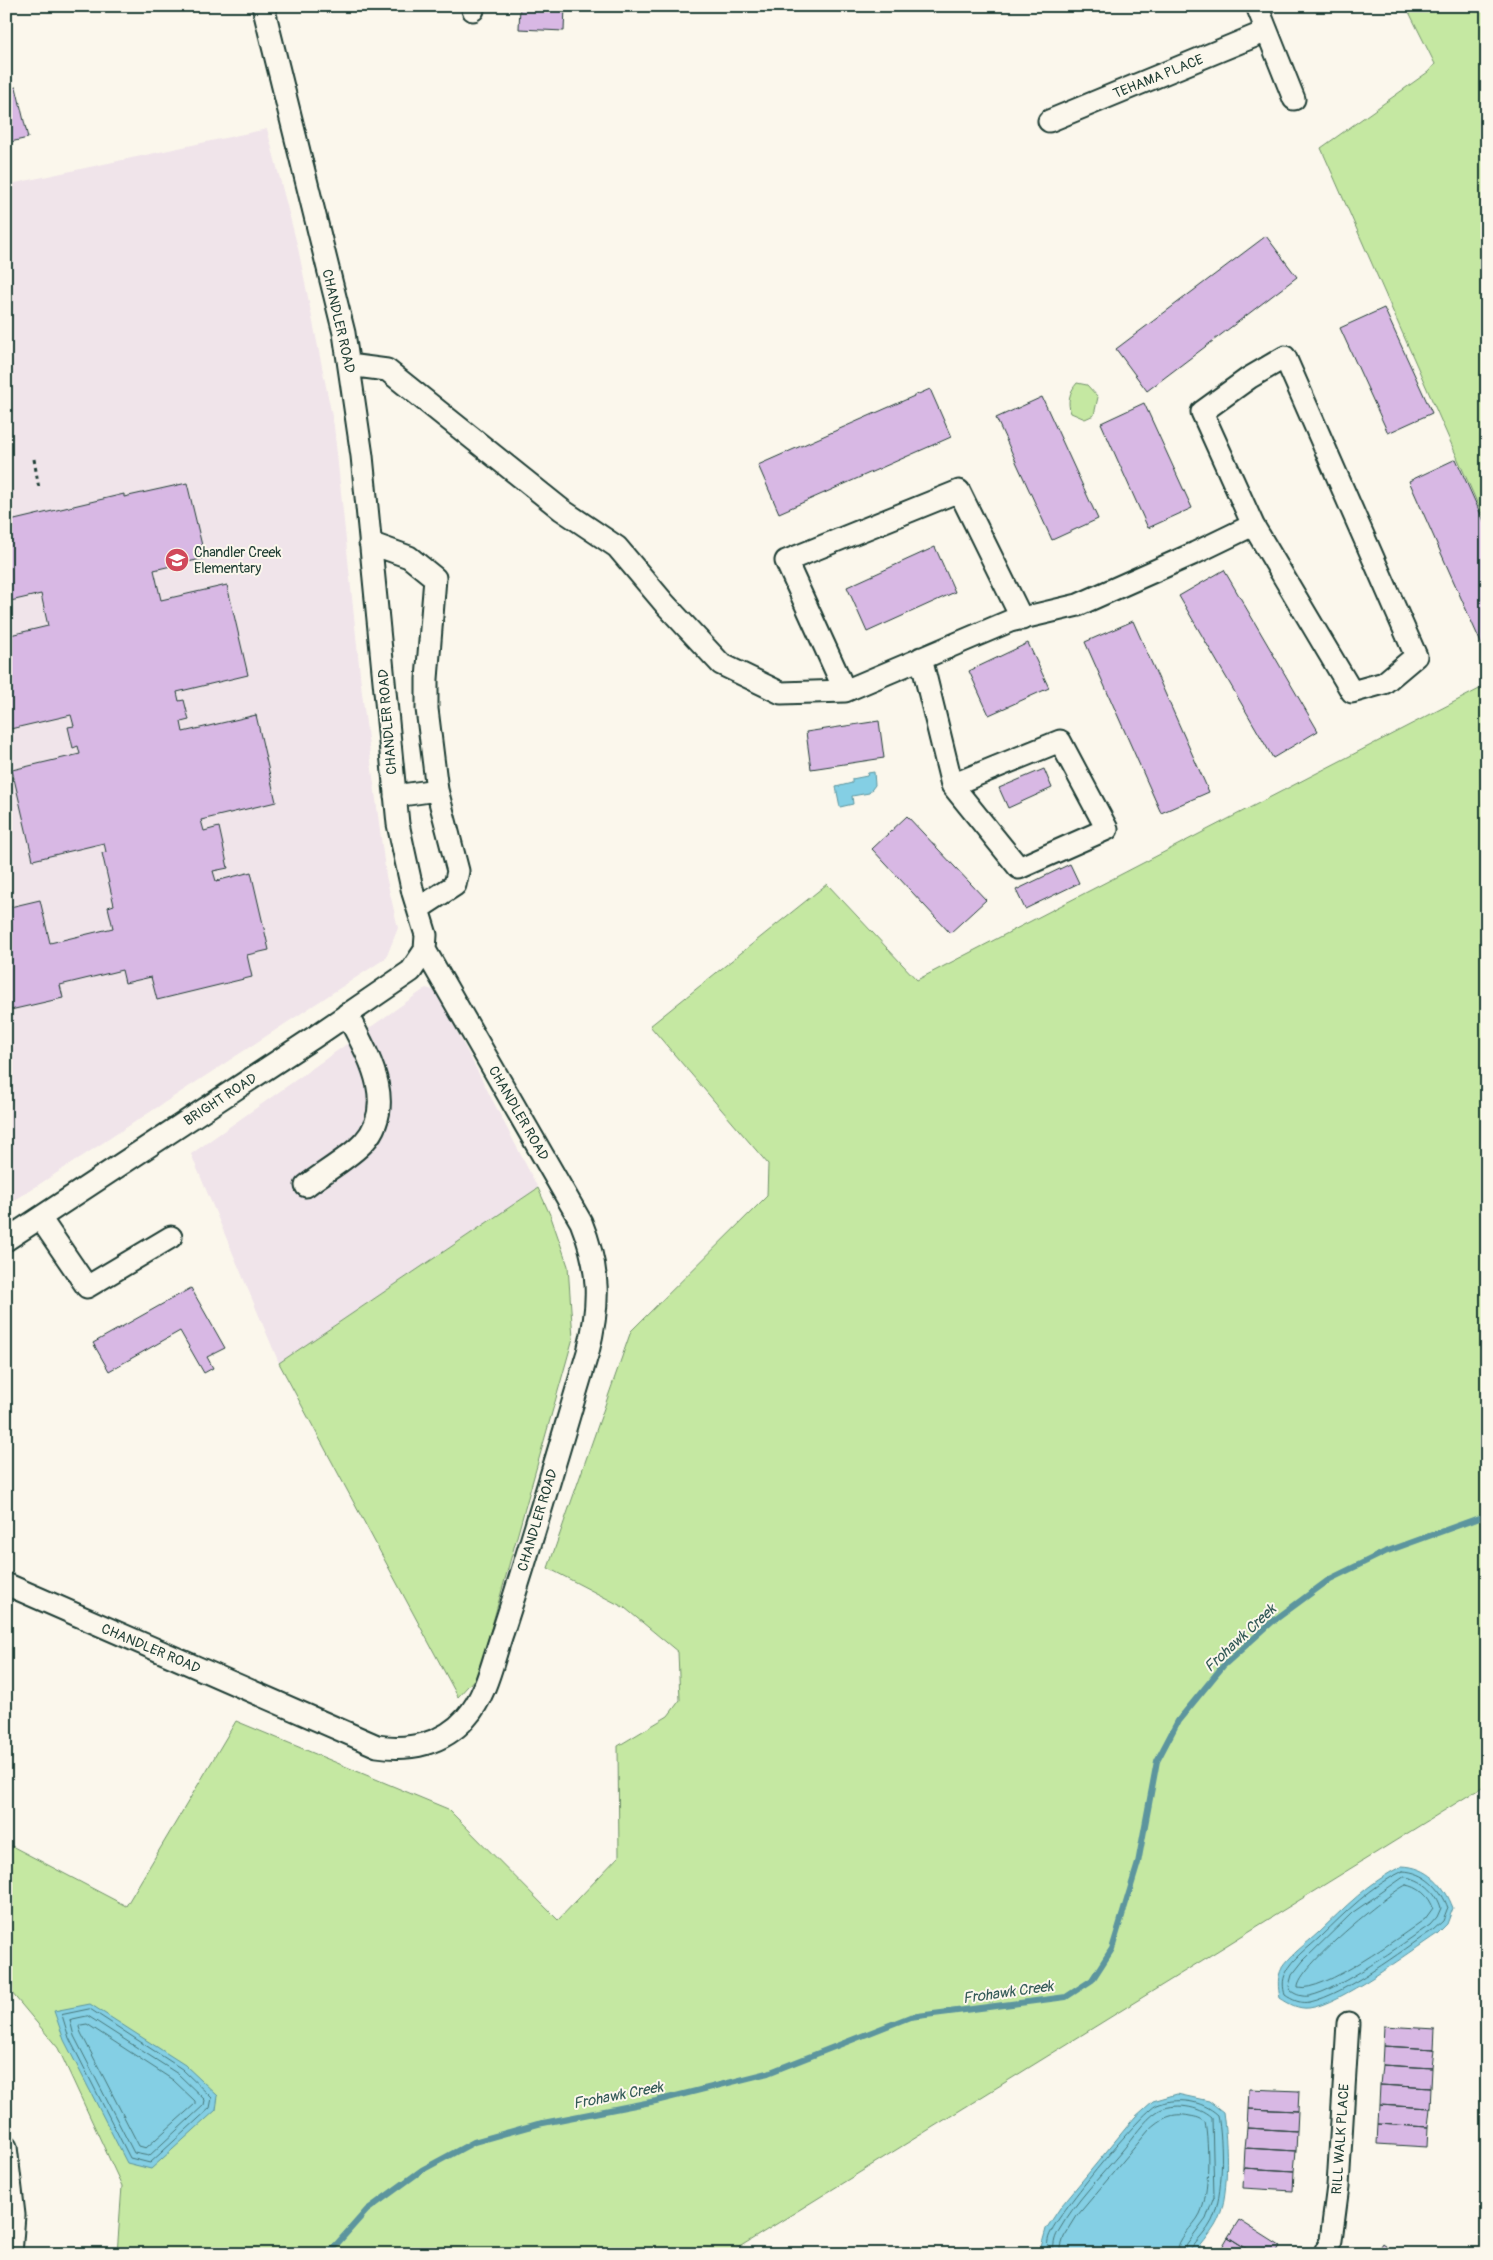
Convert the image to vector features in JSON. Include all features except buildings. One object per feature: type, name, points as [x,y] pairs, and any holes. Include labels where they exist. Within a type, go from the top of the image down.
[{"type":"street","name":"CHANDLER ROAD","points":[[6,1584],[377,1746],[403,1748],[433,1741],[456,1728],[474,1708],[482,1693],[509,1612],[588,1352],[596,1314],[596,1275],[593,1257],[582,1222],[425,950],[426,935],[405,860],[395,796],[362,456],[344,333],[264,6]]},
{"type":"street","points":[[1257,6],[1294,99]]},
{"type":"street","name":"TEHAMA PLACE","points":[[1049,121],[1267,31]]},
{"type":"street","points":[[1285,357],[1416,656],[1384,683],[1352,692],[1253,525],[1202,412],[1249,378],[1285,357]]},
{"type":"street","points":[[349,365],[387,370],[562,510],[617,547],[665,604],[721,664],[781,693],[844,691],[1010,622],[1078,605],[1253,525]]},
{"type":"street","points":[[844,691],[786,561],[958,491],[1022,619]]},
{"type":"street","points":[[370,543],[409,558],[435,578],[429,650],[427,709],[437,790],[458,872],[455,886],[418,909]]},
{"type":"street","points":[[921,658],[952,785],[1019,868],[1107,829],[1060,740],[952,785]]},
{"type":"street","points":[[395,796],[437,790]]},
{"type":"street","name":"BRIGHT ROAD","points":[[6,1240],[411,971],[425,950]]},
{"type":"street","points":[[306,1186],[364,1142],[375,1124],[379,1106],[379,1083],[347,1014]]},
{"type":"street","points":[[40,1218],[87,1287],[171,1237]]},
{"type":"street","name":"RILL WALK PLACE","points":[[1324,2254],[1331,2240],[1338,2186],[1348,2023]]},
{"type":"street","points":[[6,2147],[14,2215],[11,2254]]},
{"type":"path","points":[[34,460],[39,488]]},
{"type":"shaded area","name":"Chandler Creek Elementary","points":[[267,129],[298,248],[334,426],[362,693],[386,876],[398,928],[386,958],[6,1206],[6,185]]},
{"type":"shaded area","points":[[426,988],[436,991],[538,1188],[279,1363],[191,1154]]},
{"type":"green space","points":[[1406,6],[1487,6],[1487,525],[1321,148],[1428,72],[1435,64]]},
{"type":"green space","points":[[1077,383],[1087,385],[1098,397],[1094,415],[1085,419],[1071,413],[1070,409],[1069,401],[1074,386]]},
{"type":"green space","points":[[1487,685],[1487,1784],[728,2254],[117,2254],[122,2186],[58,2048],[6,1986],[6,1843],[126,1906],[236,1721],[448,1809],[558,1920],[619,1856],[618,1746],[668,1716],[680,1700],[678,1652],[625,1608],[548,1568],[631,1331],[767,1196],[768,1164],[650,1026],[827,884],[917,980]]},
{"type":"green space","points":[[538,1188],[551,1217],[568,1266],[573,1338],[478,1675],[458,1697],[279,1363]]},
{"type":"water","points":[[874,772],[875,785],[869,793],[852,796],[853,804],[840,807],[836,787],[852,783],[852,779],[867,776],[868,773]]},
{"type":"water","points":[[1402,1866],[1427,1873],[1440,1884],[1453,1908],[1447,1924],[1437,1934],[1393,1965],[1338,1998],[1322,2005],[1301,2008],[1280,1998],[1279,1975],[1290,1958],[1357,1896],[1378,1880]]},
{"type":"water","points":[[90,2004],[185,2065],[218,2096],[216,2110],[151,2169],[127,2163],[64,2040],[54,2011]]},
{"type":"water","points":[[1177,2094],[1209,2101],[1223,2112],[1226,2154],[1224,2201],[1215,2226],[1194,2254],[1043,2254],[1041,2247],[1046,2229],[1062,2205],[1135,2117],[1153,2101]]},
{"type":"waterway","name":"Frohawk Creek","points":[[328,2254],[367,2210],[422,2170],[474,2142],[538,2124],[656,2101],[768,2073],[910,2017],[1066,1997],[1092,1980],[1112,1949],[1138,1863],[1157,1761],[1178,1721],[1223,1666],[1272,1622],[1330,1579],[1385,1552],[1487,1515]]},
{"type":"place","name":"Chandler Creek Elementary","points":[[177,560]]}]
